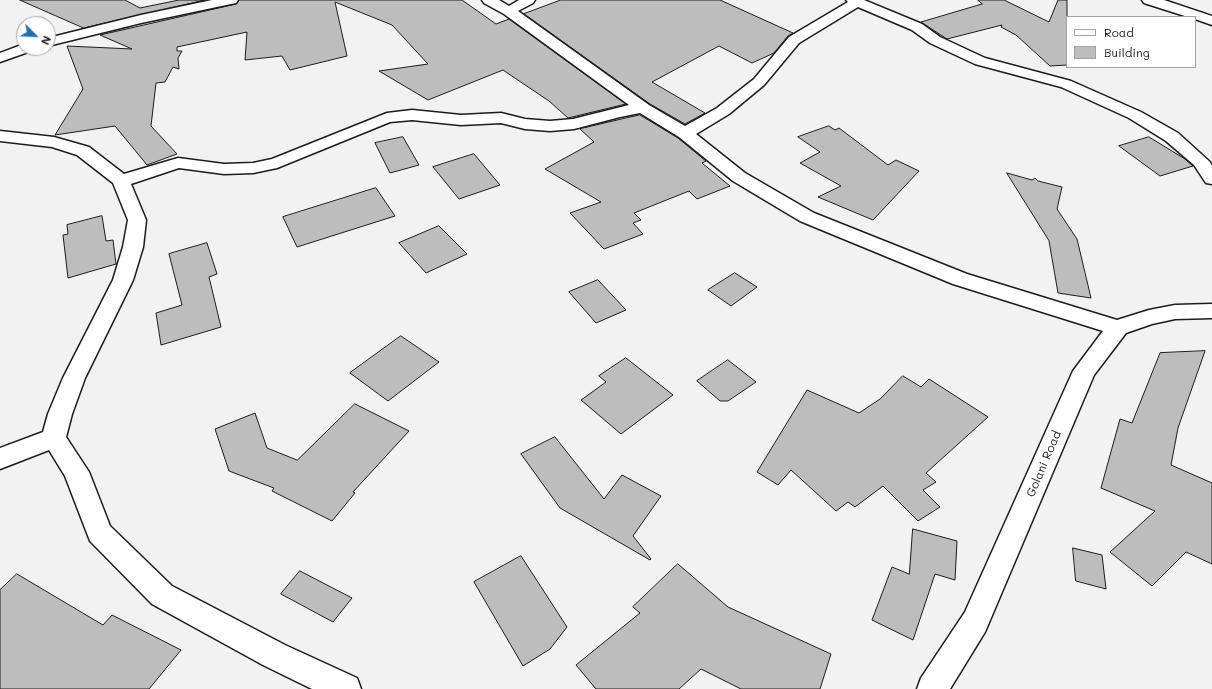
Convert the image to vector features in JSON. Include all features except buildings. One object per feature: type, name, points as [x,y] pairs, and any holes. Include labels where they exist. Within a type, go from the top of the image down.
[{"type":"street","points":[[56,40],[141,19],[231,0]]},
{"type":"street","points":[[489,0],[510,11],[643,108],[685,134],[739,177],[806,217],[960,279],[1118,328],[1149,317],[1175,312],[1212,311]]},
{"type":"street","points":[[510,11],[528,0]]},
{"type":"street","points":[[1149,0],[1212,21]]},
{"type":"street","points":[[685,134],[723,112],[759,82],[794,40],[855,1],[917,27],[935,40],[980,61],[1066,84],[1135,115],[1172,137],[1201,162],[1212,179]]},
{"type":"street","points":[[0,58],[16,51]]},
{"type":"street","points":[[121,181],[178,163],[224,169],[253,168],[277,163],[387,118],[412,115],[461,120],[501,118],[525,124],[550,126],[574,124],[619,112],[643,108]]},
{"type":"street","points":[[0,136],[54,142],[83,151],[121,181],[136,220],[134,247],[123,280],[74,378],[60,414],[54,438],[76,472],[99,533],[162,594],[274,655],[346,689]]},
{"type":"street","name":"Golani Road","points":[[932,689],[975,622],[1084,371],[1118,328]]},
{"type":"street","points":[[0,459],[54,438]]}]
